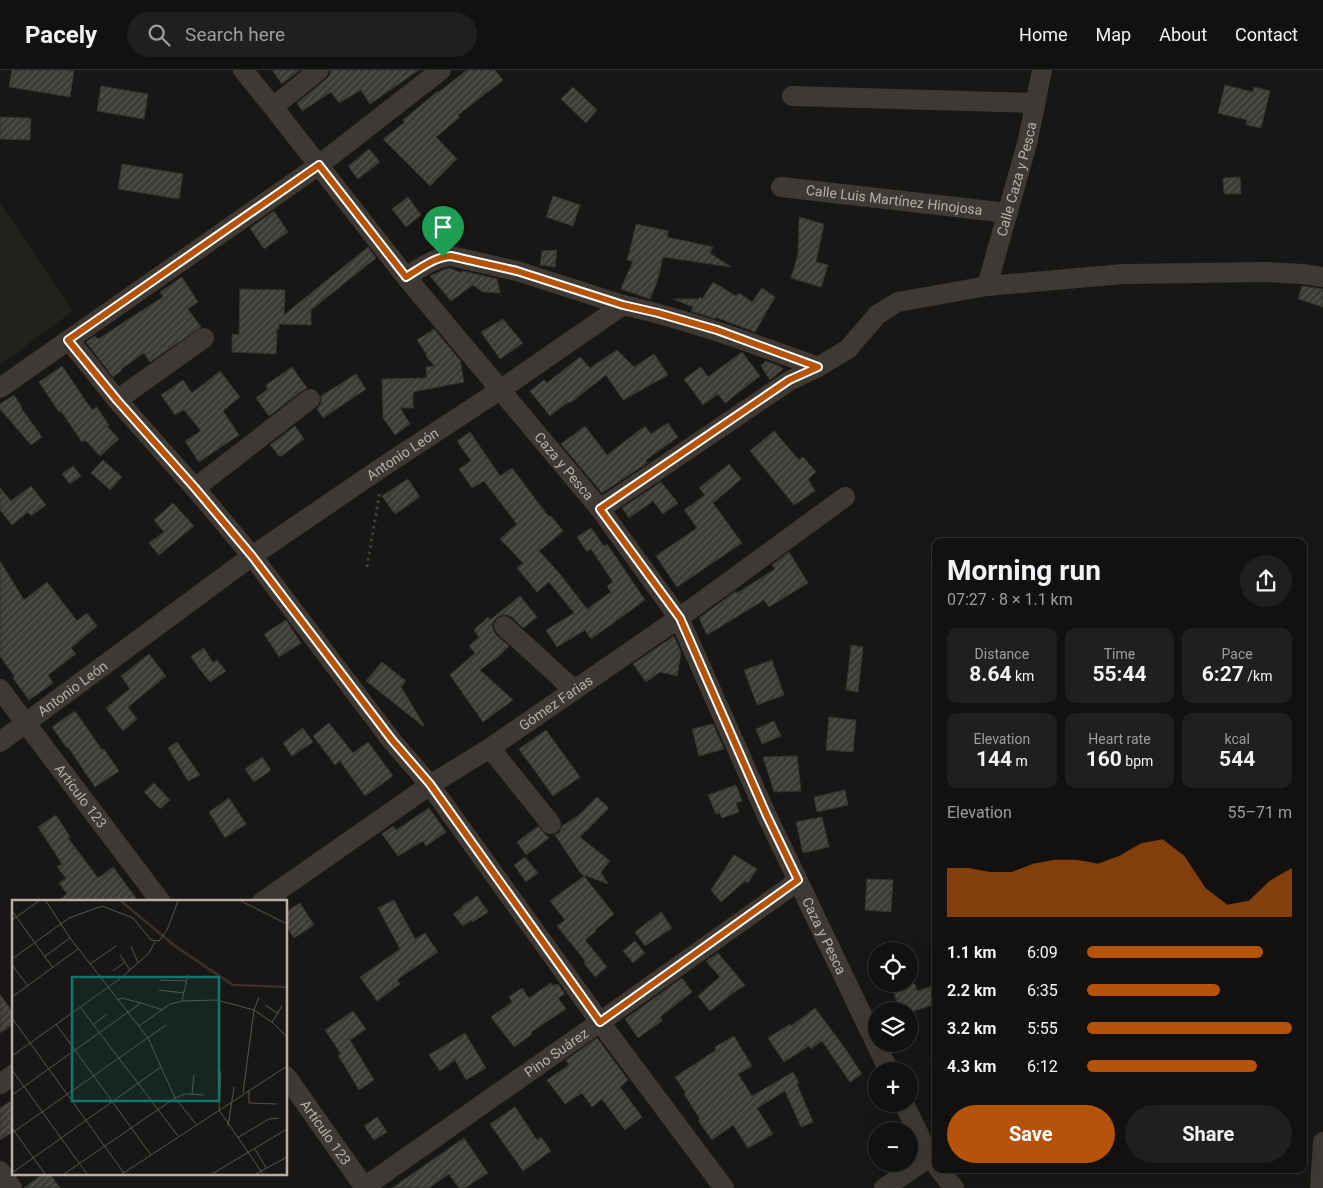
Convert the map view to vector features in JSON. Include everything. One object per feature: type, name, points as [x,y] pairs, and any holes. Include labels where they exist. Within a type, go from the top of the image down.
[{"type":"street","name":"Caza y Pesca","points":[[242,70],[406,277],[600,509],[680,618],[767,816],[885,1062]]},
{"type":"street","points":[[273,107],[319,70]]},
{"type":"street","points":[[0,388],[319,165],[441,70]]},
{"type":"street","name":"Calle Caza y Pesca","points":[[987,286],[1028,140],[1042,70]]},
{"type":"street","points":[[792,96],[1036,103]]},
{"type":"street","name":"Calle Luis Martínez Hinojosa","points":[[781,187],[1008,213]]},
{"type":"street","points":[[406,277],[436,259],[451,256],[517,271],[623,305],[717,330],[818,367]]},
{"type":"street","points":[[600,509],[789,380],[818,367],[848,350],[878,314],[898,302],[987,286],[1123,274],[1267,272],[1323,277]]},
{"type":"street","name":"Antonio León","points":[[0,742],[252,556],[623,305]]},
{"type":"street","points":[[117,400],[204,338]]},
{"type":"street","points":[[68,340],[117,400],[252,556],[392,740],[430,784],[600,1022],[724,1188]]},
{"type":"street","points":[[195,488],[310,399]]},
{"type":"street","name":"Gómez Farias","points":[[265,900],[430,784],[490,748],[680,618],[845,497]]},
{"type":"street","points":[[504,626],[574,690]]},
{"type":"street","name":"Artículo 123","points":[[0,690],[159,900]]},
{"type":"street","points":[[490,748],[551,824]]},
{"type":"street","name":"Pino Suárez","points":[[364,1188],[798,880]]},
{"type":"street","points":[[0,1084],[12,1075]]},
{"type":"street","name":"Artículo 123","points":[[288,1079],[364,1188]]},
{"type":"street","points":[[908,1112],[932,1155]]},
{"type":"street","points":[[1320,1188],[1323,1142]]},
{"type":"street","points":[[884,1188],[932,1163]]},
{"type":"street","points":[[0,1171],[12,1188]]},
{"type":"street","points":[[943,1173],[954,1188]]},
{"type":"path","points":[[367,567],[384,466]]},
{"type":"shaded area","points":[[0,203],[73,311],[0,365]]},
{"type":"building","points":[[12,70],[74,71],[70,97],[9,87]]},
{"type":"building","points":[[272,70],[300,70],[282,84]]},
{"type":"building","points":[[331,70],[419,70],[370,104],[361,90],[339,103],[331,92],[302,111],[297,103],[326,79],[330,75]]},
{"type":"building","points":[[467,70],[495,70],[503,80],[458,115],[460,117],[436,137],[457,159],[430,186],[383,139],[405,122],[403,120],[438,91]]},
{"type":"building","points":[[1225,85],[1253,92],[1254,87],[1270,91],[1261,128],[1246,125],[1247,120],[1218,113]]},
{"type":"building","points":[[101,86],[148,94],[144,119],[97,111]]},
{"type":"building","points":[[573,87],[597,110],[586,123],[561,99]]},
{"type":"building","points":[[0,117],[31,118],[30,140],[0,139]]},
{"type":"building","points":[[369,149],[380,162],[358,179],[348,166]]},
{"type":"building","points":[[122,164],[183,174],[179,199],[118,189]]},
{"type":"building","points":[[1240,177],[1241,194],[1224,194],[1223,178]]},
{"type":"building","points":[[553,196],[580,205],[573,226],[546,217]]},
{"type":"building","points":[[408,197],[421,215],[406,227],[392,209]]},
{"type":"building","points":[[274,211],[288,232],[264,249],[250,228]]},
{"type":"building","points":[[799,217],[824,224],[816,262],[828,265],[821,287],[791,278],[798,254]]},
{"type":"building","points":[[636,224],[668,231],[667,237],[713,247],[710,253],[731,267],[663,257],[657,282],[650,299],[621,289],[633,261],[627,260]]},
{"type":"building","points":[[368,247],[376,258],[311,310],[311,325],[279,324],[276,354],[232,352],[232,334],[239,335],[240,289],[285,290],[284,315]]},
{"type":"building","points":[[557,250],[555,267],[540,265],[542,251]]},
{"type":"building","points":[[450,268],[461,273],[463,271],[497,279],[500,293],[483,292],[473,285],[451,301],[430,276]]},
{"type":"building","points":[[182,277],[198,302],[188,309],[201,327],[150,362],[144,353],[113,377],[86,342],[95,336],[98,339],[163,297],[160,292]]},
{"type":"building","points":[[713,282],[736,296],[739,293],[752,302],[762,288],[775,297],[755,332],[715,317],[716,319],[691,311],[693,307],[673,299],[698,299],[700,297],[702,299]]},
{"type":"building","points":[[1302,286],[1323,289],[1323,307],[1298,299]]},
{"type":"building","points":[[503,319],[523,343],[500,359],[481,332]]},
{"type":"building","points":[[434,329],[460,360],[464,382],[413,392],[413,408],[400,408],[410,424],[395,435],[383,418],[382,379],[427,378],[426,367],[434,366],[417,340]]},
{"type":"building","points":[[617,350],[634,367],[654,354],[668,375],[623,400],[606,375],[550,416],[530,391],[544,380],[547,383],[580,357],[590,368]]},
{"type":"building","points":[[742,352],[760,376],[725,403],[718,394],[703,405],[684,379],[701,367],[708,377]]},
{"type":"building","points":[[766,361],[783,369],[770,380],[761,366]]},
{"type":"building","points":[[62,366],[92,410],[97,407],[109,425],[107,426],[119,439],[100,456],[85,440],[82,442],[39,382]]},
{"type":"building","points":[[292,367],[307,388],[269,416],[256,398],[268,389],[266,385]]},
{"type":"building","points":[[220,371],[240,397],[223,411],[239,435],[199,462],[185,441],[201,431],[184,410],[175,415],[161,395],[183,380],[192,393]]},
{"type":"building","points":[[356,374],[366,389],[323,418],[317,409],[321,403],[321,396]]},
{"type":"building","points":[[14,395],[42,437],[31,445],[0,409],[0,404]]},
{"type":"building","points":[[668,423],[678,437],[646,460],[647,463],[602,493],[561,444],[585,426],[607,455],[645,426],[651,434]]},
{"type":"building","points":[[295,426],[304,439],[280,457],[270,445]]},
{"type":"building","points":[[774,431],[799,460],[803,457],[816,472],[808,479],[815,491],[794,505],[750,451]]},
{"type":"building","points":[[470,432],[500,476],[512,468],[549,517],[551,516],[563,531],[539,551],[560,574],[587,609],[611,592],[607,586],[613,582],[591,549],[587,552],[577,537],[591,528],[604,546],[607,544],[645,600],[591,639],[585,630],[557,647],[546,630],[574,613],[549,582],[537,592],[517,568],[523,563],[500,539],[517,524],[484,481],[472,488],[459,469],[471,461],[457,441]]},
{"type":"building","points":[[103,460],[122,477],[110,490],[91,473]]},
{"type":"building","points":[[729,464],[741,479],[713,503],[742,543],[677,587],[656,556],[697,528],[684,510],[705,495],[699,488]]},
{"type":"building","points":[[73,466],[81,476],[70,484],[62,474]]},
{"type":"building","points":[[408,479],[420,497],[395,514],[382,496]]},
{"type":"building","points":[[661,482],[678,503],[663,514],[653,501],[629,518],[622,508]]},
{"type":"building","points":[[31,486],[46,505],[31,516],[28,512],[12,525],[0,510],[0,488],[11,501]]},
{"type":"building","points":[[173,503],[194,526],[159,555],[149,543],[164,532],[154,520]]},
{"type":"building","points":[[789,552],[808,583],[769,607],[764,600],[707,635],[699,618],[736,591],[737,593],[775,569],[772,565]]},
{"type":"building","points":[[0,561],[24,600],[47,582],[77,621],[87,613],[97,626],[71,648],[76,654],[48,675],[53,683],[29,700],[0,656]]},
{"type":"building","points":[[520,596],[537,617],[523,628],[512,617],[507,615],[501,615],[496,618],[492,624],[493,630],[509,646],[480,670],[513,700],[483,722],[450,675],[475,653],[469,646],[479,637],[474,630],[488,617],[490,620]]},
{"type":"building","points":[[286,620],[301,643],[279,657],[264,634]]},
{"type":"building","points":[[674,636],[681,653],[677,676],[660,672],[646,682],[633,664]]},
{"type":"building","points":[[851,645],[863,647],[858,692],[846,690]]},
{"type":"building","points":[[204,648],[213,663],[217,660],[226,671],[210,682],[191,656]]},
{"type":"building","points":[[149,654],[166,676],[128,707],[137,719],[123,731],[106,708],[130,689],[121,676]]},
{"type":"building","points":[[772,660],[784,695],[757,705],[744,670]]},
{"type":"building","points":[[382,662],[406,681],[401,687],[423,726],[366,681]]},
{"type":"building","points":[[75,711],[119,771],[95,787],[52,727]]},
{"type":"building","points":[[829,717],[856,720],[853,752],[826,750]]},
{"type":"building","points":[[774,721],[781,736],[762,744],[756,729]]},
{"type":"building","points":[[329,723],[353,753],[368,742],[393,776],[365,796],[340,761],[335,765],[313,736]]},
{"type":"building","points":[[713,724],[724,749],[699,756],[692,729]]},
{"type":"building","points":[[303,728],[313,742],[292,756],[283,743]]},
{"type":"building","points":[[546,730],[580,777],[553,796],[519,749]]},
{"type":"building","points":[[177,742],[200,775],[188,781],[168,748]]},
{"type":"building","points":[[797,756],[801,791],[774,792],[763,757]]},
{"type":"building","points":[[262,757],[271,770],[254,782],[245,769]]},
{"type":"building","points":[[154,783],[170,800],[160,809],[144,792]]},
{"type":"building","points":[[736,785],[742,801],[736,803],[739,812],[722,818],[720,813],[716,814],[708,795]]},
{"type":"building","points":[[845,790],[848,805],[817,812],[814,797]]},
{"type":"building","points":[[597,797],[609,808],[580,837],[610,861],[601,872],[608,884],[581,874],[555,835],[559,833],[562,826],[578,816]]},
{"type":"building","points":[[229,798],[246,824],[225,838],[209,812]]},
{"type":"building","points":[[429,808],[446,832],[426,846],[423,841],[398,856],[382,834],[393,826],[396,830]]},
{"type":"building","points":[[56,815],[70,837],[68,838],[98,878],[113,867],[138,900],[60,900],[67,894],[59,883],[66,878],[57,867],[62,864],[38,827]]},
{"type":"building","points":[[822,817],[829,847],[803,853],[796,822]]},
{"type":"building","points":[[538,826],[549,838],[526,855],[517,842]]},
{"type":"building","points":[[734,855],[757,869],[748,883],[745,881],[721,902],[711,890]]},
{"type":"building","points":[[525,857],[538,873],[526,882],[514,865]]},
{"type":"building","points":[[584,876],[614,914],[585,940],[607,967],[595,977],[584,963],[586,962],[557,926],[565,920],[550,901]]},
{"type":"building","points":[[867,879],[893,880],[891,912],[865,910]]},
{"type":"building","points":[[477,896],[488,912],[463,926],[453,914]]},
{"type":"building","points":[[394,900],[415,939],[425,933],[438,952],[397,980],[400,984],[377,1001],[360,977],[400,949],[378,908]]},
{"type":"building","points":[[300,903],[314,925],[294,938],[288,929],[288,911]]},
{"type":"building","points":[[661,912],[672,928],[645,946],[635,932]]},
{"type":"building","points":[[635,941],[645,953],[633,963],[623,951]]},
{"type":"building","points":[[718,953],[745,985],[710,1011],[698,996],[720,977],[706,961]]},
{"type":"building","points":[[682,978],[692,992],[660,1017],[662,1021],[638,1038],[625,1019]]},
{"type":"building","points":[[551,983],[553,986],[558,984],[565,994],[558,998],[566,1009],[531,1032],[532,1034],[514,1047],[491,1017],[512,1002],[509,997],[522,988],[529,998]]},
{"type":"building","points":[[932,986],[932,1005],[918,1010],[918,1002],[897,1002],[894,992],[918,992]]},
{"type":"building","points":[[0,994],[12,1011],[12,1025],[0,1033]]},
{"type":"building","points":[[815,1008],[862,1074],[850,1082],[822,1041],[811,1049],[809,1046],[784,1062],[768,1038],[790,1024],[791,1026]]},
{"type":"building","points":[[353,1011],[366,1029],[350,1040],[374,1080],[359,1090],[338,1055],[341,1054],[325,1030]]},
{"type":"building","points":[[465,1033],[486,1068],[466,1080],[455,1060],[440,1071],[429,1055]]},
{"type":"building","points":[[734,1036],[752,1066],[738,1074],[752,1096],[793,1072],[813,1122],[801,1127],[785,1091],[757,1108],[773,1134],[748,1148],[733,1125],[712,1140],[698,1120],[700,1119],[675,1077],[716,1050],[715,1047]]},
{"type":"building","points":[[597,1038],[628,1080],[620,1087],[642,1117],[625,1130],[602,1099],[592,1107],[582,1093],[565,1104],[547,1080],[569,1065],[566,1060]]},
{"type":"building","points":[[12,1100],[12,1132],[0,1140],[0,1108]]},
{"type":"building","points":[[515,1107],[537,1140],[541,1137],[551,1151],[523,1171],[490,1124]]},
{"type":"building","points":[[377,1117],[387,1132],[374,1140],[364,1126]]},
{"type":"building","points":[[464,1138],[488,1173],[465,1188],[459,1188],[449,1174],[429,1188],[392,1188]]},
{"type":"building","points":[[40,1176],[51,1176],[60,1188],[24,1188]]},
{"type":"route","points":[[319,165],[406,277],[436,259],[443,257],[451,256],[517,271],[623,305],[717,330],[818,367],[789,380],[600,509],[680,618],[767,816],[798,880],[600,1022],[430,784],[392,740],[252,556],[117,400],[68,340],[319,165]]}]
